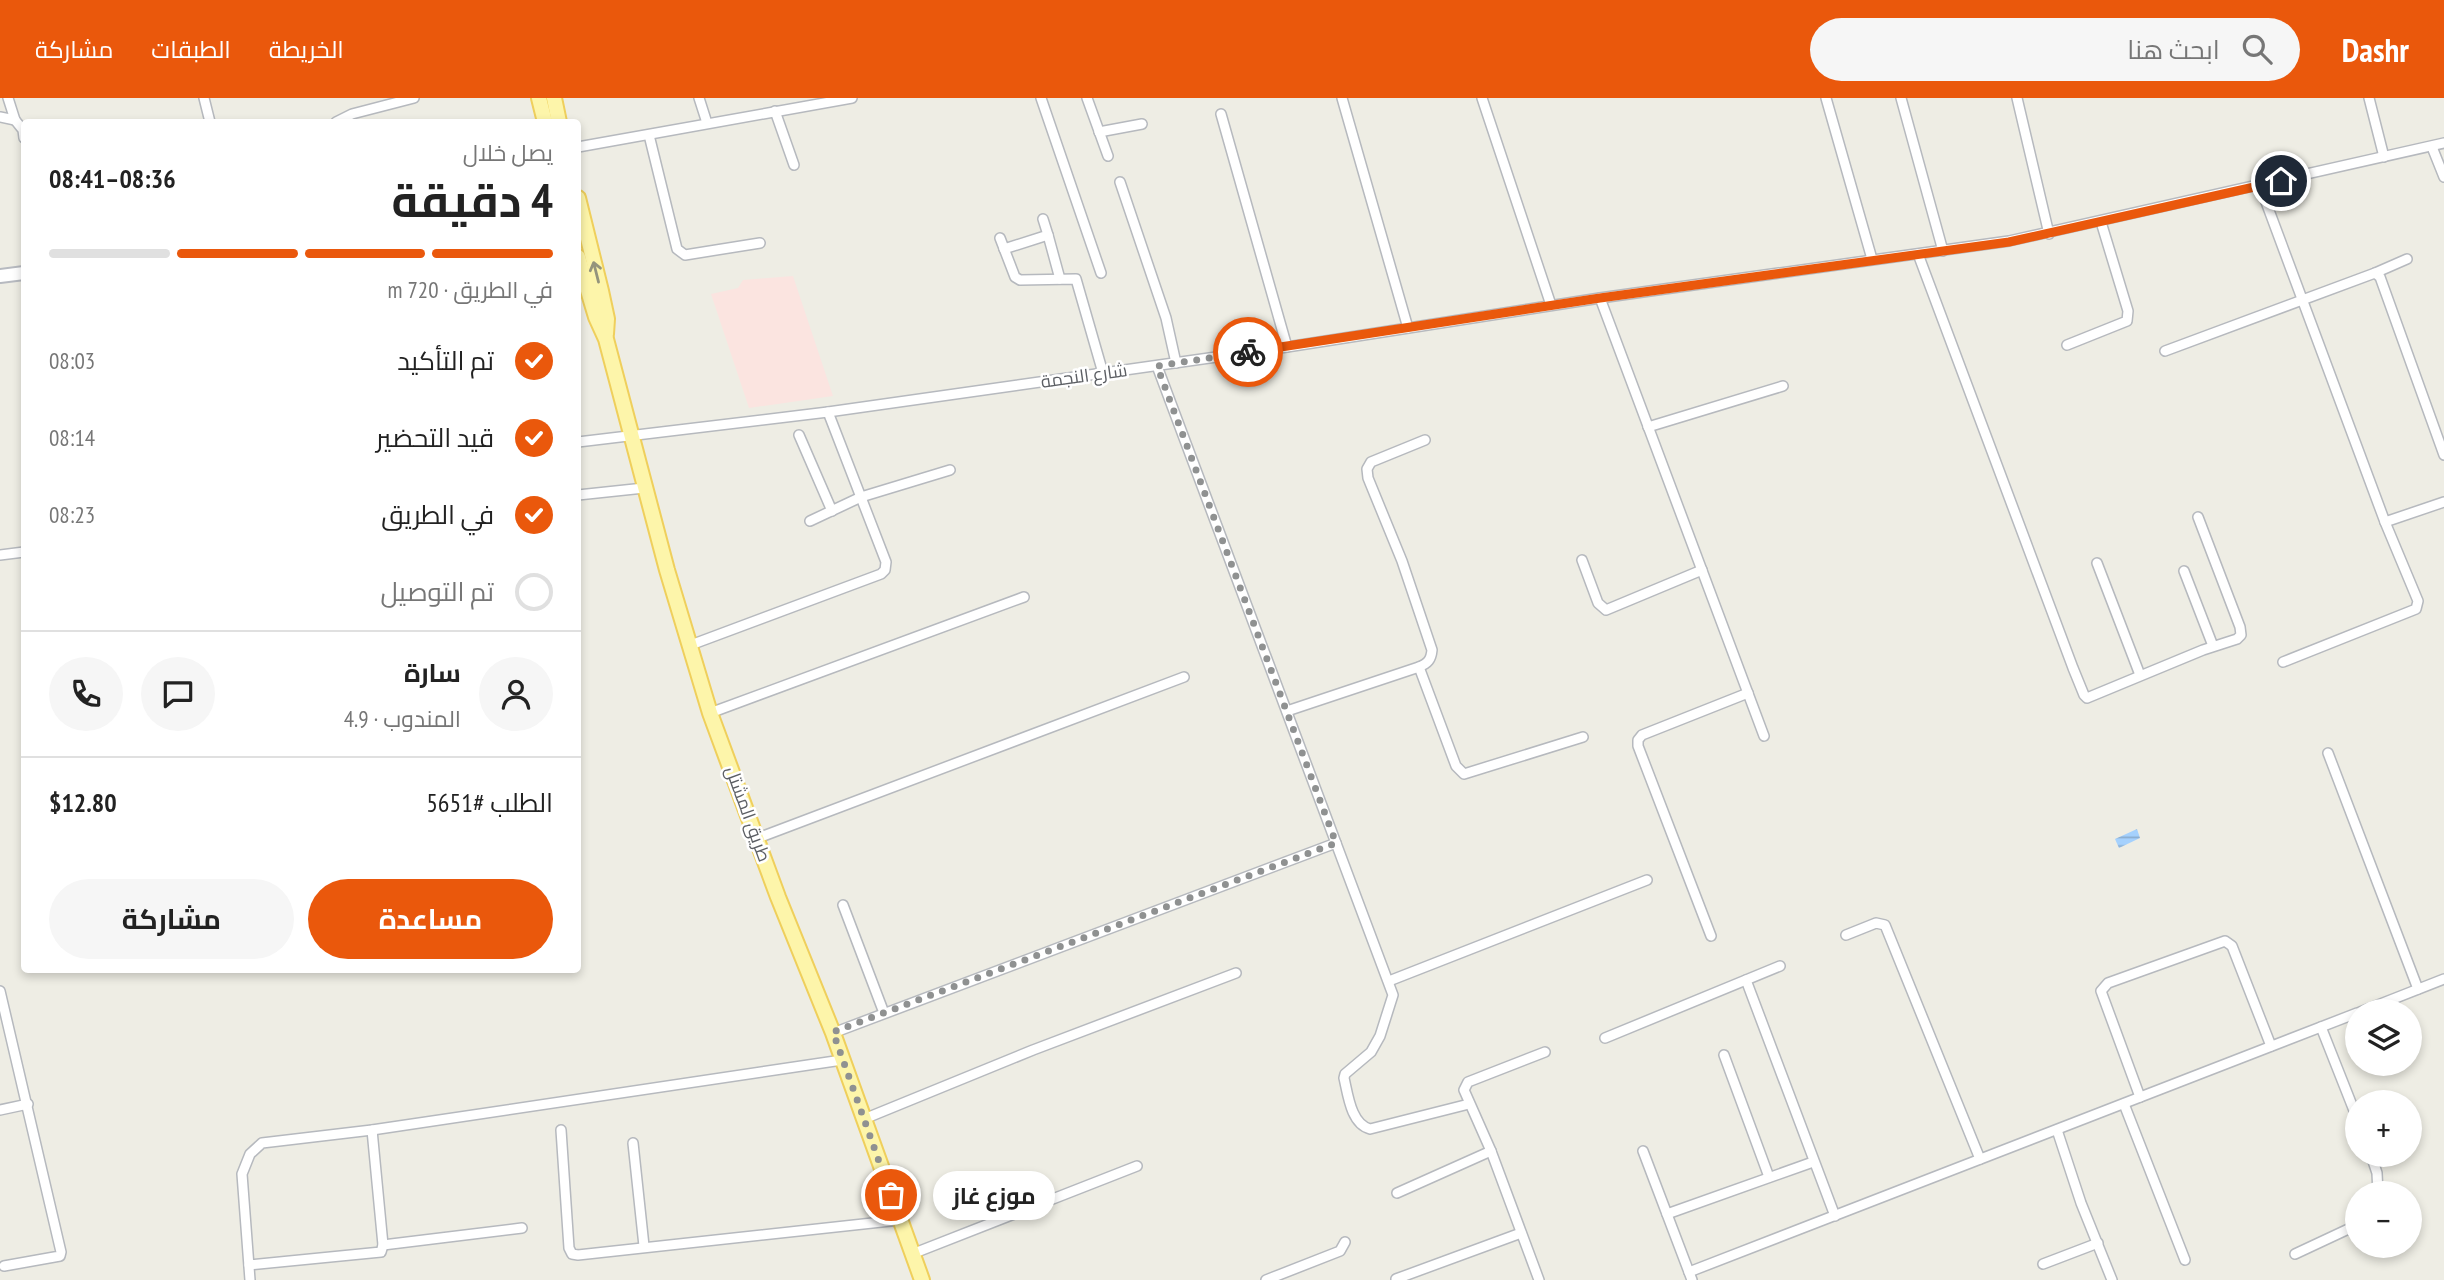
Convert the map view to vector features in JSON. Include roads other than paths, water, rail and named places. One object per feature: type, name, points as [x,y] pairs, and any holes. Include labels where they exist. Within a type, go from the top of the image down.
[{"type":"main road","points":[[539,98],[544,119]]},
{"type":"main road","points":[[554,98],[558,119]]},
{"type":"main road","name":"طريق المشتل","points":[[581,224],[607,319],[606,339]]},
{"type":"main road","name":"طريق المشتل","points":[[581,267],[596,317],[606,339],[644,488],[688,646],[710,713],[778,897],[833,1032],[922,1280]]},
{"type":"main road","points":[[0,276],[21,273]]},
{"type":"street","points":[[8,98],[15,120],[21,128]]},
{"type":"street","points":[[204,98],[209,119]]},
{"type":"street","points":[[341,119],[414,98]]},
{"type":"street","points":[[699,98],[707,123]]},
{"type":"street","points":[[581,146],[852,98]]},
{"type":"street","points":[[1041,98],[1101,273]]},
{"type":"street","points":[[1087,98],[1108,156]]},
{"type":"street","points":[[1342,98],[1408,328]]},
{"type":"street","points":[[1482,98],[1551,305]]},
{"type":"street","points":[[1826,98],[1872,259]]},
{"type":"street","points":[[1901,98],[1943,251]]},
{"type":"street","points":[[2017,98],[2049,234]]},
{"type":"street","points":[[2369,98],[2384,157]]},
{"type":"street","points":[[775,111],[794,165]]},
{"type":"street","points":[[1221,114],[1287,347]]},
{"type":"street","points":[[0,117],[15,120]]},
{"type":"street","points":[[1100,132],[1142,124]]},
{"type":"street","points":[[649,135],[677,248],[680,251],[685,255],[760,243]]},
{"type":"street","name":"شارع النجمة","points":[[581,442],[828,412],[1157,366],[1551,305],[1943,251],[2049,234],[2444,143]]},
{"type":"street","points":[[2432,147],[2444,177]]},
{"type":"street","points":[[1121,182],[1166,318],[1176,363]]},
{"type":"street","points":[[2260,186],[2385,522],[2418,601],[2416,609],[2283,662]]},
{"type":"street","points":[[1043,219],[1060,279]]},
{"type":"street","points":[[2067,345],[2127,321],[2128,312],[2101,222]]},
{"type":"street","points":[[1004,249],[1048,235]]},
{"type":"street","points":[[1000,238],[1015,277],[1076,279],[1103,373]]},
{"type":"street","points":[[1918,254],[2087,698],[2213,646],[2237,639],[2241,635],[2241,627],[2198,517]]},
{"type":"street","points":[[2165,351],[2407,259]]},
{"type":"street","points":[[2375,273],[2380,277],[2444,454]]},
{"type":"street","points":[[1600,298],[1764,736]]},
{"type":"street","points":[[1157,366],[1393,995],[1380,1036],[1371,1052],[1345,1074],[1358,1124],[1370,1129],[1469,1104]]},
{"type":"street","points":[[1648,427],[1783,386]]},
{"type":"street","points":[[688,646],[881,574],[885,570],[886,562],[828,412]]},
{"type":"street","points":[[799,435],[832,511]]},
{"type":"street","points":[[1287,711],[1428,663],[1432,650],[1402,561],[1368,478],[1367,468],[1371,463],[1425,440]]},
{"type":"street","points":[[810,521],[862,497],[950,470]]},
{"type":"street","points":[[581,495],[644,488]]},
{"type":"street","points":[[2385,522],[2444,502]]},
{"type":"street","points":[[0,555],[21,552]]},
{"type":"street","points":[[1582,560],[1598,603],[1606,610],[1702,570]]},
{"type":"street","points":[[2096,563],[2140,675]]},
{"type":"street","points":[[2184,571],[2213,646]]},
{"type":"street","points":[[710,713],[1024,597]]},
{"type":"street","points":[[1419,667],[1456,766],[1464,774],[1583,737]]},
{"type":"street","points":[[758,838],[1184,677]]},
{"type":"street","points":[[1711,936],[1638,740],[1642,736],[1748,693]]},
{"type":"street","points":[[2328,753],[2418,989]]},
{"type":"street","points":[[833,1032],[1336,843]]},
{"type":"street","points":[[1389,981],[1647,880]]},
{"type":"street","points":[[843,905],[884,1013]]},
{"type":"street","points":[[1846,934],[1876,923],[1885,925],[1980,1159]]},
{"type":"street","points":[[2140,1097],[2101,992],[2108,983],[2225,941],[2232,946],[2271,1046]]},
{"type":"street","points":[[1605,1038],[1780,966]]},
{"type":"street","points":[[864,1119],[1033,1050],[1236,973]]},
{"type":"street","points":[[1746,981],[1835,1216]]},
{"type":"street","points":[[2392,999],[2444,981]]},
{"type":"street","points":[[0,991],[61,1252],[60,1256],[5,1266]]},
{"type":"street","points":[[1643,1151],[1691,1276],[1835,1216],[2345,1018]]},
{"type":"street","points":[[2321,1027],[2346,1090]]},
{"type":"street","points":[[1539,1280],[1491,1151],[1464,1090],[1468,1082],[1545,1052]]},
{"type":"street","points":[[1724,1055],[1769,1177]]},
{"type":"street","points":[[250,1280],[242,1174],[245,1162],[262,1143],[372,1130],[842,1059]]},
{"type":"street","points":[[0,1110],[27,1104]]},
{"type":"street","points":[[2124,1104],[2185,1260]]},
{"type":"street","points":[[249,1265],[381,1252],[383,1245],[372,1130]]},
{"type":"street","points":[[561,1130],[569,1248],[572,1254],[900,1220]]},
{"type":"street","points":[[2057,1130],[2112,1280]]},
{"type":"street","points":[[633,1143],[644,1246]]},
{"type":"street","points":[[1397,1192],[1491,1151]]},
{"type":"street","points":[[1667,1214],[1813,1162]]},
{"type":"street","points":[[912,1254],[1137,1166]]},
{"type":"street","points":[[383,1245],[522,1228]]},
{"type":"street","points":[[2295,1254],[2345,1231]]},
{"type":"street","points":[[1396,1279],[1521,1233]]},
{"type":"street","points":[[1266,1280],[1340,1251],[1345,1241]]},
{"type":"street","points":[[2043,1264],[2098,1243]]},
{"type":"water","points":[[2137,829],[2140,838],[2119,848],[2115,839]]},
{"type":"place","name":"موزع غاز","points":[[891,1195]]}]
